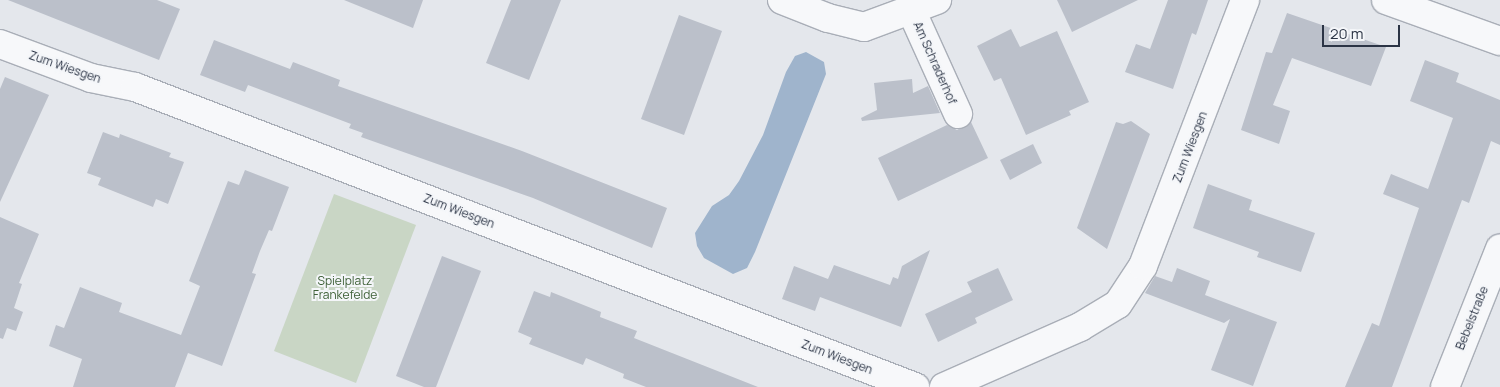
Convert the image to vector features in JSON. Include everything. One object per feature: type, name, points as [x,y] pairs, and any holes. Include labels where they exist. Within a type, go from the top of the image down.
[{"type":"street","name":"Am Schraderhof","points":[[782,0],[828,18],[864,28],[912,12],[937,0]]},
{"type":"street","name":"Zum Wiesgen","points":[[944,387],[1080,327],[1118,304],[1143,266],[1245,0]]},
{"type":"street","points":[[1386,0],[1500,41]]},
{"type":"street","name":"Am Schraderhof","points":[[912,12],[958,114]]},
{"type":"street","name":"Zum Wiesgen","points":[[0,44],[91,78],[135,87],[915,387]]},
{"type":"street","name":"Bebelstraße","points":[[1445,387],[1500,249]]},
{"type":"green space","name":"Spielplatz Frankefelde","points":[[334,194],[416,225],[356,383],[274,351]]},
{"type":"water","points":[[806,52],[824,62],[826,74],[755,252],[747,268],[733,274],[704,258],[697,246],[695,233],[712,206],[729,195],[739,181],[763,135],[786,72],[795,56]]},
{"type":"building","points":[[8,0],[157,0],[180,9],[159,60]]},
{"type":"building","points":[[344,0],[423,0],[413,28]]},
{"type":"building","points":[[511,0],[561,0],[529,80],[486,63]]},
{"type":"building","points":[[1057,0],[1138,0],[1072,32]]},
{"type":"building","points":[[1168,0],[1208,0],[1196,35],[1192,33],[1173,89],[1125,72],[1136,44],[1150,49]]},
{"type":"building","points":[[1287,13],[1386,47],[1371,86],[1292,58],[1273,105],[1290,111],[1279,144],[1241,130],[1266,52],[1272,53]]},
{"type":"building","points":[[679,15],[722,31],[684,135],[641,119]]},
{"type":"building","points":[[1011,29],[1020,47],[1057,31],[1089,102],[1069,111],[1071,115],[1026,135],[1001,78],[994,81],[977,46]]},
{"type":"building","points":[[214,40],[290,69],[293,62],[340,80],[338,86],[522,151],[667,208],[652,248],[533,198],[361,137],[363,133],[349,128],[351,124],[248,85],[245,92],[200,75]]},
{"type":"building","points":[[1425,60],[1459,73],[1456,82],[1500,100],[1500,145],[1491,141],[1469,203],[1462,200],[1392,387],[1345,387],[1372,323],[1379,326],[1419,208],[1383,194],[1391,174],[1428,189],[1453,118],[1410,101]]},
{"type":"building","points":[[5,77],[49,95],[0,202],[0,89]]},
{"type":"building","points":[[912,79],[913,93],[928,86],[940,113],[862,121],[861,118],[877,110],[874,83]]},
{"type":"building","points":[[1131,121],[1150,134],[1107,249],[1077,228],[1116,122],[1123,124]]},
{"type":"building","points":[[971,122],[988,158],[898,201],[878,158],[947,125],[957,130]]},
{"type":"building","points":[[103,132],[119,138],[120,134],[171,153],[169,157],[184,162],[168,204],[156,199],[153,207],[98,185],[101,178],[87,173]]},
{"type":"building","points":[[1033,144],[1042,163],[1010,180],[1000,160]]},
{"type":"building","points":[[245,170],[289,187],[272,231],[269,230],[260,251],[252,273],[256,274],[222,366],[188,353],[175,387],[73,387],[82,359],[49,346],[56,325],[64,328],[80,287],[122,303],[119,312],[181,335],[200,286],[189,281],[228,181],[239,185]]},
{"type":"building","points":[[1208,184],[1252,200],[1249,210],[1315,233],[1301,272],[1257,257],[1259,252],[1193,228]]},
{"type":"building","points":[[0,217],[39,234],[19,283],[22,284],[14,308],[23,312],[16,331],[7,328],[3,339],[0,338]]},
{"type":"building","points":[[930,250],[901,327],[820,297],[815,311],[782,299],[794,266],[828,279],[834,265],[890,285],[893,277],[898,279],[902,266]]},
{"type":"building","points":[[442,256],[481,271],[436,387],[424,387],[396,376]]},
{"type":"building","points":[[998,268],[1013,300],[975,318],[977,323],[938,342],[925,314],[972,292],[967,282]]},
{"type":"building","points":[[1177,268],[1210,281],[1205,295],[1277,322],[1253,386],[1211,370],[1230,319],[1224,323],[1145,293],[1155,276],[1172,282]]},
{"type":"building","points":[[534,291],[550,297],[551,292],[601,312],[600,317],[637,331],[634,338],[758,387],[646,387],[623,378],[624,374],[586,358],[583,365],[529,344],[532,338],[518,332]]}]
